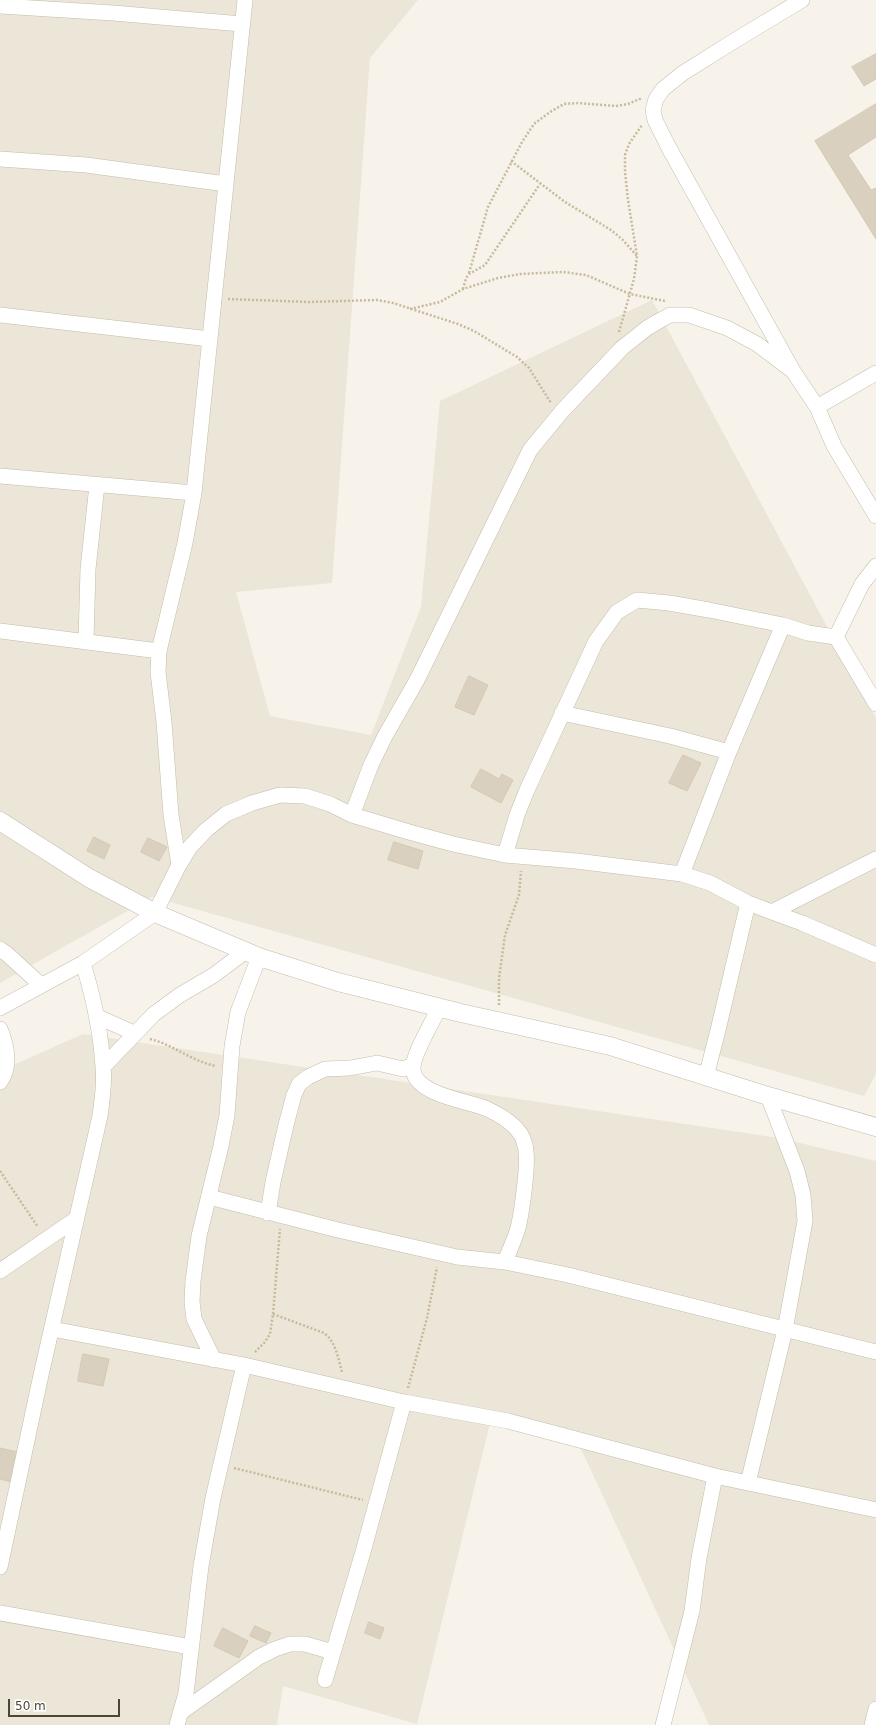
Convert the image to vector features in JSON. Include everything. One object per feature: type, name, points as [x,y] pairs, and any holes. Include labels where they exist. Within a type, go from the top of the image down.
[{"type":"street","points":[[179,865],[171,815],[164,722],[158,672],[159,650],[186,543],[194,493],[245,0]]},
{"type":"street","points":[[802,0],[683,73],[663,89],[656,99],[653,110],[655,120],[669,148],[793,371],[817,407],[834,446],[876,516]]},
{"type":"street","points":[[0,6],[113,13],[242,24]]},
{"type":"street","points":[[0,159],[86,165],[226,184]]},
{"type":"street","points":[[0,315],[210,339]]},
{"type":"street","points":[[352,815],[371,765],[382,742],[417,680],[530,450],[559,415],[622,348],[647,328],[670,315],[689,315],[728,328],[757,344],[793,371]]},
{"type":"street","points":[[817,407],[876,373]]},
{"type":"street","points":[[0,476],[194,493]]},
{"type":"street","points":[[86,641],[88,569],[97,485]]},
{"type":"street","points":[[836,637],[862,584],[876,566]]},
{"type":"street","points":[[505,855],[517,815],[527,790],[562,713],[596,641],[617,612],[637,600],[669,603],[783,625],[808,633],[836,637]]},
{"type":"street","points":[[682,874],[729,752],[783,625]]},
{"type":"street","points":[[0,631],[159,650]]},
{"type":"street","points":[[836,637],[876,704]]},
{"type":"street","points":[[562,713],[670,736],[729,752]]},
{"type":"street","points":[[0,1008],[83,963],[155,913],[179,865],[190,847],[206,830],[226,814],[252,803],[280,795],[305,796],[330,804],[352,815],[453,844],[505,855],[682,874],[710,883],[748,903],[809,925],[876,955]]},
{"type":"street","points":[[0,821],[89,878],[155,913],[252,954],[338,982],[439,1008],[610,1046],[768,1096],[876,1127]]},
{"type":"street","points":[[772,912],[876,859]]},
{"type":"street","points":[[706,1077],[748,903]]},
{"type":"street","points":[[0,949],[41,985]]},
{"type":"street","points":[[103,1067],[134,1033],[164,1006],[214,975],[252,954]]},
{"type":"street","points":[[214,1360],[194,1319],[192,1302],[193,1281],[199,1236],[227,1115],[232,1046],[238,1012],[252,954]]},
{"type":"street","points":[[0,1567],[100,1116],[103,1089],[103,1067],[96,1016],[83,963]]},
{"type":"street","points":[[439,1008],[413,1065],[415,1076],[432,1091],[443,1096],[485,1108],[505,1119],[520,1133],[526,1152],[526,1164],[518,1228],[505,1262]]},
{"type":"street","points":[[96,1016],[134,1033]]},
{"type":"street","points":[[0,1029],[7,1055],[3,1079],[0,1082]]},
{"type":"street","points":[[274,1214],[273,1182],[294,1095],[299,1084],[308,1077],[325,1069],[350,1068],[377,1063],[403,1069],[413,1065]]},
{"type":"street","points":[[748,1483],[785,1330],[805,1221],[803,1195],[797,1171],[768,1096]]},
{"type":"street","points":[[209,1197],[439,1254],[505,1262],[568,1274],[876,1352]]},
{"type":"street","points":[[0,1271],[76,1219]]},
{"type":"street","points":[[52,1329],[102,1340],[240,1365],[404,1402],[508,1422],[715,1476],[876,1510]]},
{"type":"street","points":[[179,1719],[186,1693],[201,1566],[240,1365]]},
{"type":"street","points":[[325,1680],[377,1503],[404,1402]]},
{"type":"street","points":[[663,1725],[692,1611],[699,1558],[715,1476]]},
{"type":"street","points":[[0,1613],[191,1647]]},
{"type":"street","points":[[179,1719],[259,1657],[275,1649],[290,1644],[305,1644],[332,1652]]},
{"type":"street","points":[[872,1725],[876,1709]]},
{"type":"path","points":[[470,274],[488,207],[511,161],[534,124],[564,104],[598,104],[616,106],[628,104],[663,89]]},
{"type":"path","points":[[618,336],[630,294],[637,256],[628,200],[625,155],[629,144],[637,131],[653,110]]},
{"type":"path","points":[[511,161],[565,202],[611,230],[623,240],[637,256]]},
{"type":"path","points":[[463,289],[466,278],[485,265],[540,184]]},
{"type":"path","points":[[409,309],[440,302],[463,289],[498,278],[563,272],[586,275],[630,294],[659,298],[678,306],[689,315]]},
{"type":"path","points":[[214,299],[308,302],[377,300],[393,303],[458,324],[474,331],[517,357],[535,376],[559,415]]},
{"type":"path","points":[[498,1022],[499,978],[507,928],[519,895],[522,856]]},
{"type":"path","points":[[134,1033],[170,1045],[198,1062],[231,1069]]},
{"type":"path","points":[[0,1171],[46,1239]]},
{"type":"path","points":[[240,1365],[260,1349],[270,1334],[280,1242],[274,1214]]},
{"type":"path","points":[[404,1402],[427,1318],[439,1254]]},
{"type":"path","points":[[273,1314],[329,1336],[337,1352],[346,1388]]},
{"type":"path","points":[[220,1465],[377,1503]]},
{"type":"shaded area","points":[[0,0],[418,0],[370,58],[332,583],[236,592],[270,716],[371,735],[421,607],[440,401],[652,300],[876,718],[876,1074],[864,1096],[152,897],[0,983]]},
{"type":"shaded area","points":[[83,1034],[779,1138],[876,1161],[876,1725],[709,1725],[576,1438],[490,1423],[417,1724],[283,1686],[277,1725],[0,1725],[0,1071]]},
{"type":"building","points":[[876,54],[876,79],[864,86],[852,67]]},
{"type":"building","points":[[876,104],[876,137],[848,155],[871,190],[876,188],[876,239],[815,141]]},
{"type":"building","points":[[469,676],[488,685],[474,715],[455,707]]},
{"type":"building","points":[[683,755],[701,763],[687,791],[669,783]]},
{"type":"building","points":[[481,769],[499,779],[502,774],[513,780],[501,803],[471,787]]},
{"type":"building","points":[[94,837],[110,845],[104,859],[87,851]]},
{"type":"building","points":[[148,838],[167,847],[159,861],[141,852]]},
{"type":"building","points":[[394,842],[423,851],[418,869],[388,860]]},
{"type":"building","points":[[83,1354],[109,1359],[103,1386],[78,1381]]},
{"type":"building","points":[[0,1448],[18,1452],[12,1482],[0,1479]]},
{"type":"building","points":[[369,1622],[384,1628],[380,1639],[365,1633]]},
{"type":"building","points":[[255,1626],[271,1633],[266,1643],[250,1636]]},
{"type":"building","points":[[223,1628],[248,1641],[239,1658],[214,1646]]}]
